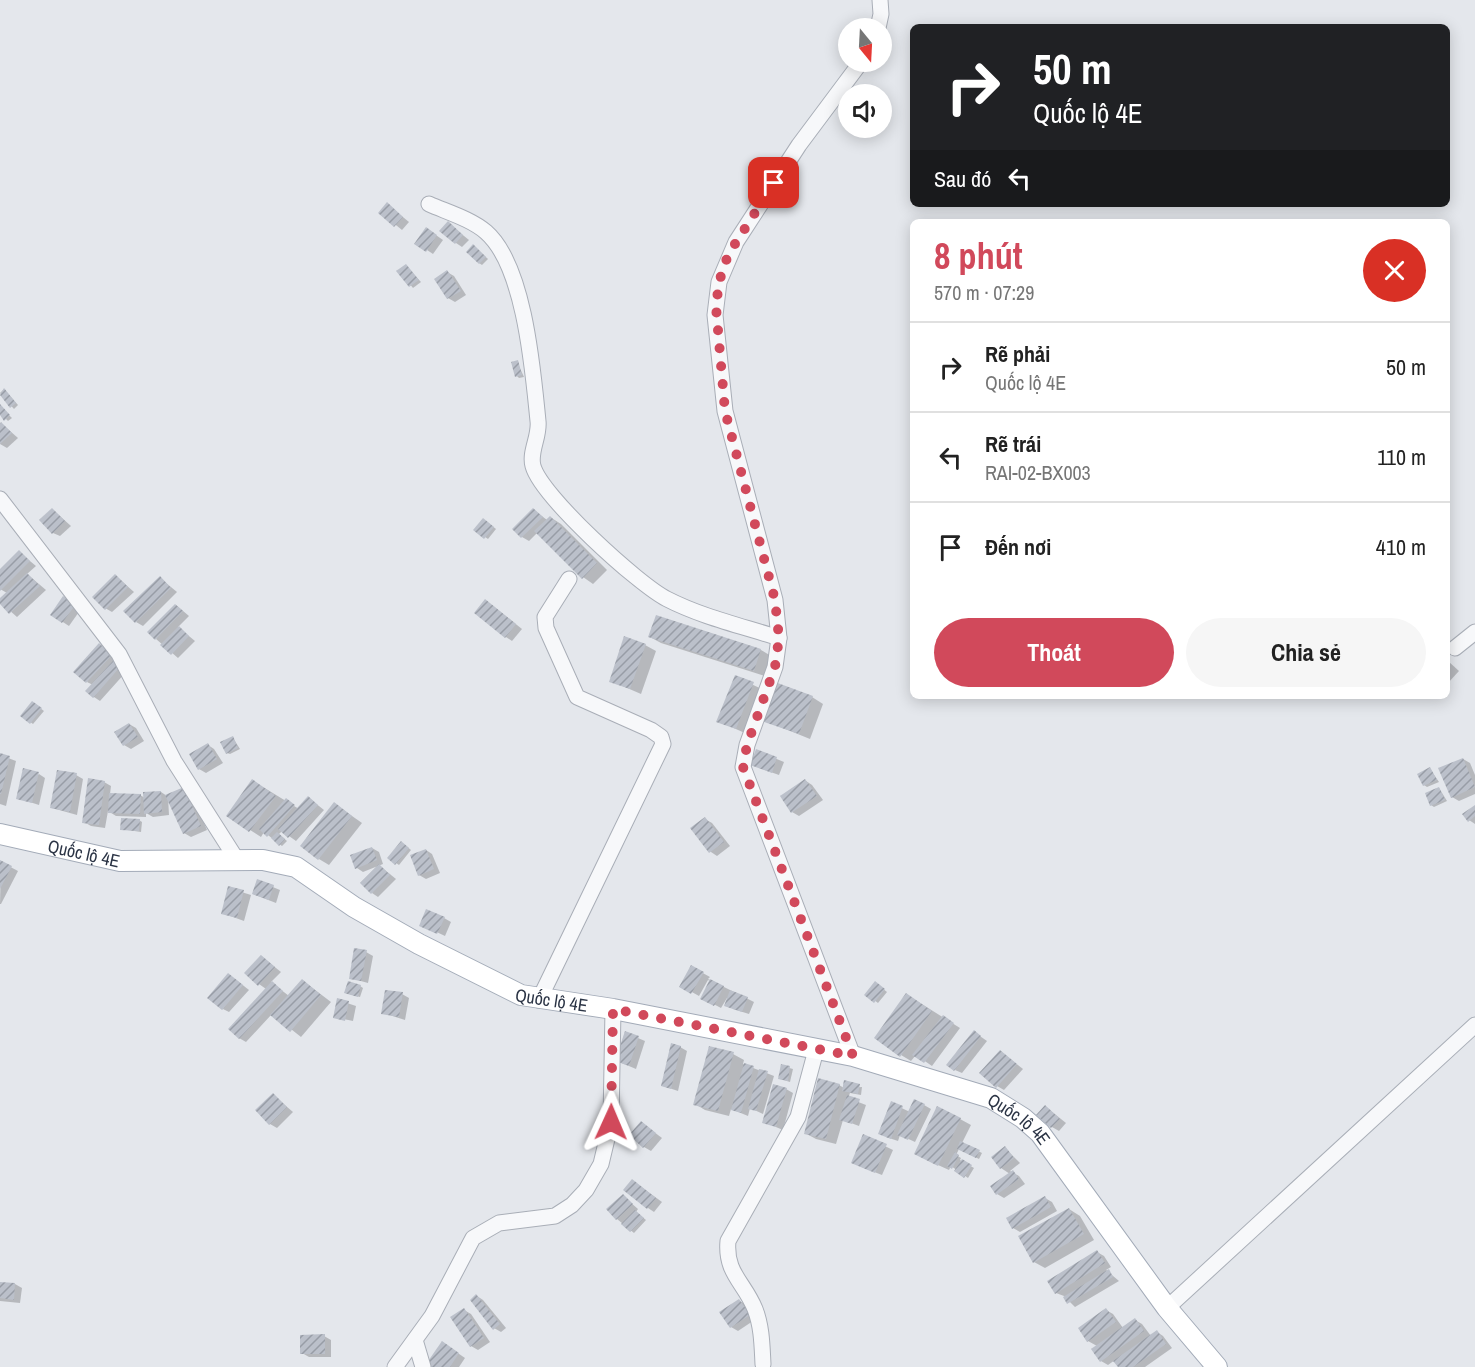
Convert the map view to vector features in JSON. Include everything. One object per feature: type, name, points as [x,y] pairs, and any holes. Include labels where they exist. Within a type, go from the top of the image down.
[{"type":"main road","name":"Quốc lộ 4E","points":[[0,834],[120,861],[263,860],[296,867],[354,907],[504,989],[539,1000],[613,1009],[853,1056],[971,1090],[991,1098],[1023,1118],[1040,1133],[1167,1308],[1217,1367]]},
{"type":"street","points":[[880,0],[880,18]]},
{"type":"street","points":[[853,1056],[743,767],[747,745],[775,667],[779,638],[775,600],[725,411],[715,315],[718,290],[728,255],[799,145],[854,72]]},
{"type":"street","points":[[429,204],[486,232],[499,248],[507,267],[524,312],[533,360],[534,400],[538,427],[532,464],[548,494],[573,521],[659,595],[691,609],[779,638]]},
{"type":"street","points":[[0,499],[119,654],[174,761],[237,860]]},
{"type":"street","points":[[539,1000],[663,744],[661,737],[651,730],[578,697],[546,628],[545,617],[569,579]]},
{"type":"street","points":[[1455,648],[1475,632]]},
{"type":"street","points":[[395,1367],[432,1316],[473,1238],[499,1223],[555,1216],[572,1205],[586,1190],[602,1164],[611,1122],[613,1009]]},
{"type":"street","points":[[1167,1308],[1475,1025]]},
{"type":"street","points":[[763,1365],[762,1334],[755,1308],[727,1258],[728,1242],[798,1117],[816,1050]]},
{"type":"street","points":[[415,1340],[423,1367]]},
{"type":"building","points":[[387,202],[403,217],[394,227],[378,213]]},
{"type":"building","points":[[448,221],[463,235],[455,244],[439,231]]},
{"type":"building","points":[[426,227],[437,235],[426,252],[414,244]]},
{"type":"building","points":[[473,244],[486,257],[479,264],[466,252]]},
{"type":"building","points":[[406,264],[419,280],[409,287],[396,271]]},
{"type":"building","points":[[447,270],[461,291],[447,299],[434,279]]},
{"type":"building","points":[[518,360],[522,375],[515,377],[511,362]]},
{"type":"building","points":[[4,388],[16,403],[10,408],[0,395]]},
{"type":"building","points":[[0,404],[10,415],[4,421],[0,415]]},
{"type":"building","points":[[1,422],[12,433],[0,444],[0,424]]},
{"type":"building","points":[[52,508],[65,521],[52,534],[39,520]]},
{"type":"building","points":[[533,508],[543,517],[521,538],[512,529]]},
{"type":"building","points":[[550,516],[597,563],[582,579],[534,531]]},
{"type":"building","points":[[483,518],[494,527],[484,539],[473,530]]},
{"type":"building","points":[[19,550],[30,561],[0,591],[0,569]]},
{"type":"building","points":[[27,573],[40,586],[9,614],[0,604],[0,598]]},
{"type":"building","points":[[115,574],[128,587],[105,610],[92,597]]},
{"type":"building","points":[[160,576],[171,588],[135,623],[123,611]]},
{"type":"building","points":[[63,596],[76,604],[62,623],[50,615]]},
{"type":"building","points":[[485,599],[516,624],[505,638],[474,613]]},
{"type":"building","points":[[175,604],[183,611],[155,640],[147,632]]},
{"type":"building","points":[[656,615],[761,649],[754,671],[648,637]]},
{"type":"building","points":[[179,626],[189,636],[171,655],[160,645]]},
{"type":"building","points":[[624,636],[646,644],[630,689],[609,682]]},
{"type":"building","points":[[99,643],[112,655],[86,683],[73,672]]},
{"type":"building","points":[[113,661],[120,667],[93,698],[85,691]]},
{"type":"building","points":[[735,675],[754,682],[736,729],[716,722]]},
{"type":"building","points":[[775,682],[813,696],[799,734],[761,721]]},
{"type":"building","points":[[32,701],[42,708],[30,724],[20,716]]},
{"type":"building","points":[[129,723],[138,737],[123,746],[114,732]]},
{"type":"building","points":[[233,736],[238,748],[226,754],[220,742]]},
{"type":"building","points":[[208,743],[217,759],[198,770],[189,754]]},
{"type":"building","points":[[756,749],[777,757],[772,773],[750,765]]},
{"type":"building","points":[[0,753],[10,756],[1,794],[0,794]]},
{"type":"building","points":[[1463,758],[1475,787],[1451,798],[1438,768]]},
{"type":"building","points":[[1430,767],[1437,780],[1423,786],[1417,774]]},
{"type":"building","points":[[23,768],[39,772],[32,803],[16,799]]},
{"type":"building","points":[[57,770],[77,773],[70,812],[50,808]]},
{"type":"building","points":[[88,778],[105,781],[99,825],[82,823]]},
{"type":"building","points":[[252,779],[276,796],[249,832],[226,816]]},
{"type":"building","points":[[805,779],[817,796],[791,813],[780,796]]},
{"type":"building","points":[[184,787],[201,826],[183,834],[165,795]]},
{"type":"building","points":[[1439,787],[1445,800],[1430,806],[1425,793]]},
{"type":"building","points":[[161,791],[162,812],[144,814],[143,792]]},
{"type":"building","points":[[109,793],[141,794],[140,814],[108,813]]},
{"type":"building","points":[[308,796],[318,805],[288,838],[278,829]]},
{"type":"building","points":[[286,798],[295,805],[267,837],[259,829]]},
{"type":"building","points":[[334,802],[352,816],[318,860],[300,846]]},
{"type":"building","points":[[1475,805],[1475,816],[1468,822],[1462,814]]},
{"type":"building","points":[[705,817],[724,842],[709,853],[690,828]]},
{"type":"building","points":[[121,818],[140,819],[139,831],[120,830]]},
{"type":"building","points":[[277,832],[285,839],[279,846],[271,838]]},
{"type":"building","points":[[401,841],[409,848],[395,865],[387,858]]},
{"type":"building","points":[[372,847],[377,860],[355,869],[350,855]]},
{"type":"building","points":[[426,849],[434,869],[418,876],[410,855]]},
{"type":"building","points":[[0,860],[12,866],[0,889]]},
{"type":"building","points":[[379,864],[390,875],[371,894],[360,883]]},
{"type":"building","points":[[257,879],[274,885],[269,900],[252,894]]},
{"type":"building","points":[[228,886],[244,890],[237,918],[221,914]]},
{"type":"building","points":[[426,909],[445,917],[437,934],[419,926]]},
{"type":"building","points":[[354,948],[367,950],[361,981],[349,979]]},
{"type":"building","points":[[261,955],[275,967],[258,986],[244,973]]},
{"type":"building","points":[[691,965],[704,972],[691,994],[679,987]]},
{"type":"building","points":[[228,973],[243,985],[222,1010],[207,998]]},
{"type":"building","points":[[302,979],[321,995],[290,1032],[270,1015]]},
{"type":"building","points":[[710,979],[724,986],[714,1006],[700,999]]},
{"type":"building","points":[[272,981],[283,991],[239,1039],[228,1029]]},
{"type":"building","points":[[348,981],[361,985],[358,997],[344,993]]},
{"type":"building","points":[[875,981],[885,989],[874,1003],[864,995]]},
{"type":"building","points":[[385,990],[403,992],[399,1017],[381,1014]]},
{"type":"building","points":[[730,990],[748,997],[742,1012],[724,1006]]},
{"type":"building","points":[[906,993],[932,1011],[900,1057],[874,1038]]},
{"type":"building","points":[[337,998],[349,1001],[345,1021],[333,1018]]},
{"type":"building","points":[[943,1015],[954,1023],[924,1063],[912,1055]]},
{"type":"building","points":[[974,1030],[981,1036],[954,1071],[946,1065]]},
{"type":"building","points":[[625,1031],[639,1036],[629,1066],[615,1061]]},
{"type":"building","points":[[671,1043],[681,1046],[671,1089],[661,1086]]},
{"type":"building","points":[[709,1046],[734,1052],[718,1111],[693,1105]]},
{"type":"building","points":[[1000,1050],[1017,1064],[996,1088],[979,1073]]},
{"type":"building","points":[[744,1063],[754,1066],[741,1113],[731,1110]]},
{"type":"building","points":[[781,1064],[790,1066],[788,1081],[778,1079]]},
{"type":"building","points":[[759,1069],[768,1071],[756,1111],[748,1109]]},
{"type":"building","points":[[818,1078],[840,1084],[826,1139],[804,1134]]},
{"type":"building","points":[[844,1080],[860,1084],[858,1094],[842,1091]]},
{"type":"building","points":[[773,1084],[787,1088],[776,1127],[762,1123]]},
{"type":"building","points":[[273,1093],[287,1107],[269,1125],[255,1110]]},
{"type":"building","points":[[847,1095],[860,1099],[852,1124],[839,1120]]},
{"type":"building","points":[[914,1099],[925,1104],[908,1140],[897,1135]]},
{"type":"building","points":[[891,1101],[903,1106],[891,1139],[878,1134]]},
{"type":"building","points":[[1045,1105],[1060,1119],[1051,1128],[1036,1115]]},
{"type":"building","points":[[937,1106],[961,1118],[938,1166],[914,1154]]},
{"type":"building","points":[[641,1121],[656,1133],[643,1148],[629,1135]]},
{"type":"building","points":[[863,1134],[887,1144],[875,1173],[851,1163]]},
{"type":"building","points":[[960,1141],[980,1150],[976,1158],[957,1149]]},
{"type":"building","points":[[1005,1146],[1014,1158],[1000,1169],[991,1157]]},
{"type":"building","points":[[955,1152],[959,1155],[952,1169],[947,1166]]},
{"type":"building","points":[[962,1159],[972,1165],[964,1178],[954,1171]]},
{"type":"building","points":[[1013,1170],[1019,1179],[996,1195],[990,1186]]},
{"type":"building","points":[[632,1179],[656,1198],[647,1209],[623,1190]]},
{"type":"building","points":[[623,1194],[633,1204],[616,1220],[606,1209]]},
{"type":"building","points":[[1045,1196],[1051,1207],[1012,1229],[1006,1218]]},
{"type":"building","points":[[1069,1208],[1084,1234],[1033,1263],[1018,1236]]},
{"type":"building","points":[[635,1210],[644,1218],[630,1232],[621,1224]]},
{"type":"building","points":[[1097,1250],[1105,1263],[1055,1294],[1047,1281]]},
{"type":"building","points":[[1109,1269],[1113,1277],[1067,1304],[1063,1297]]},
{"type":"building","points":[[0,1282],[15,1283],[14,1300],[0,1298]]},
{"type":"building","points":[[476,1294],[500,1324],[493,1330],[470,1300]]},
{"type":"building","points":[[739,1299],[750,1315],[730,1328],[719,1312]]},
{"type":"building","points":[[464,1308],[484,1338],[470,1347],[450,1317]]},
{"type":"building","points":[[1106,1308],[1116,1322],[1087,1342],[1078,1328]]},
{"type":"building","points":[[1135,1318],[1144,1331],[1100,1362],[1091,1349]]},
{"type":"building","points":[[1157,1330],[1166,1344],[1133,1367],[1118,1367],[1113,1361]]},
{"type":"building","points":[[325,1334],[325,1354],[300,1354],[300,1335]]},
{"type":"building","points":[[442,1341],[459,1353],[450,1367],[424,1367]]},
{"type":"route","points":[[611,1122],[613,1009],[853,1056],[743,767],[747,745],[775,667],[779,638],[778,613],[725,411],[715,315],[719,282],[728,255],[774,183]]}]
